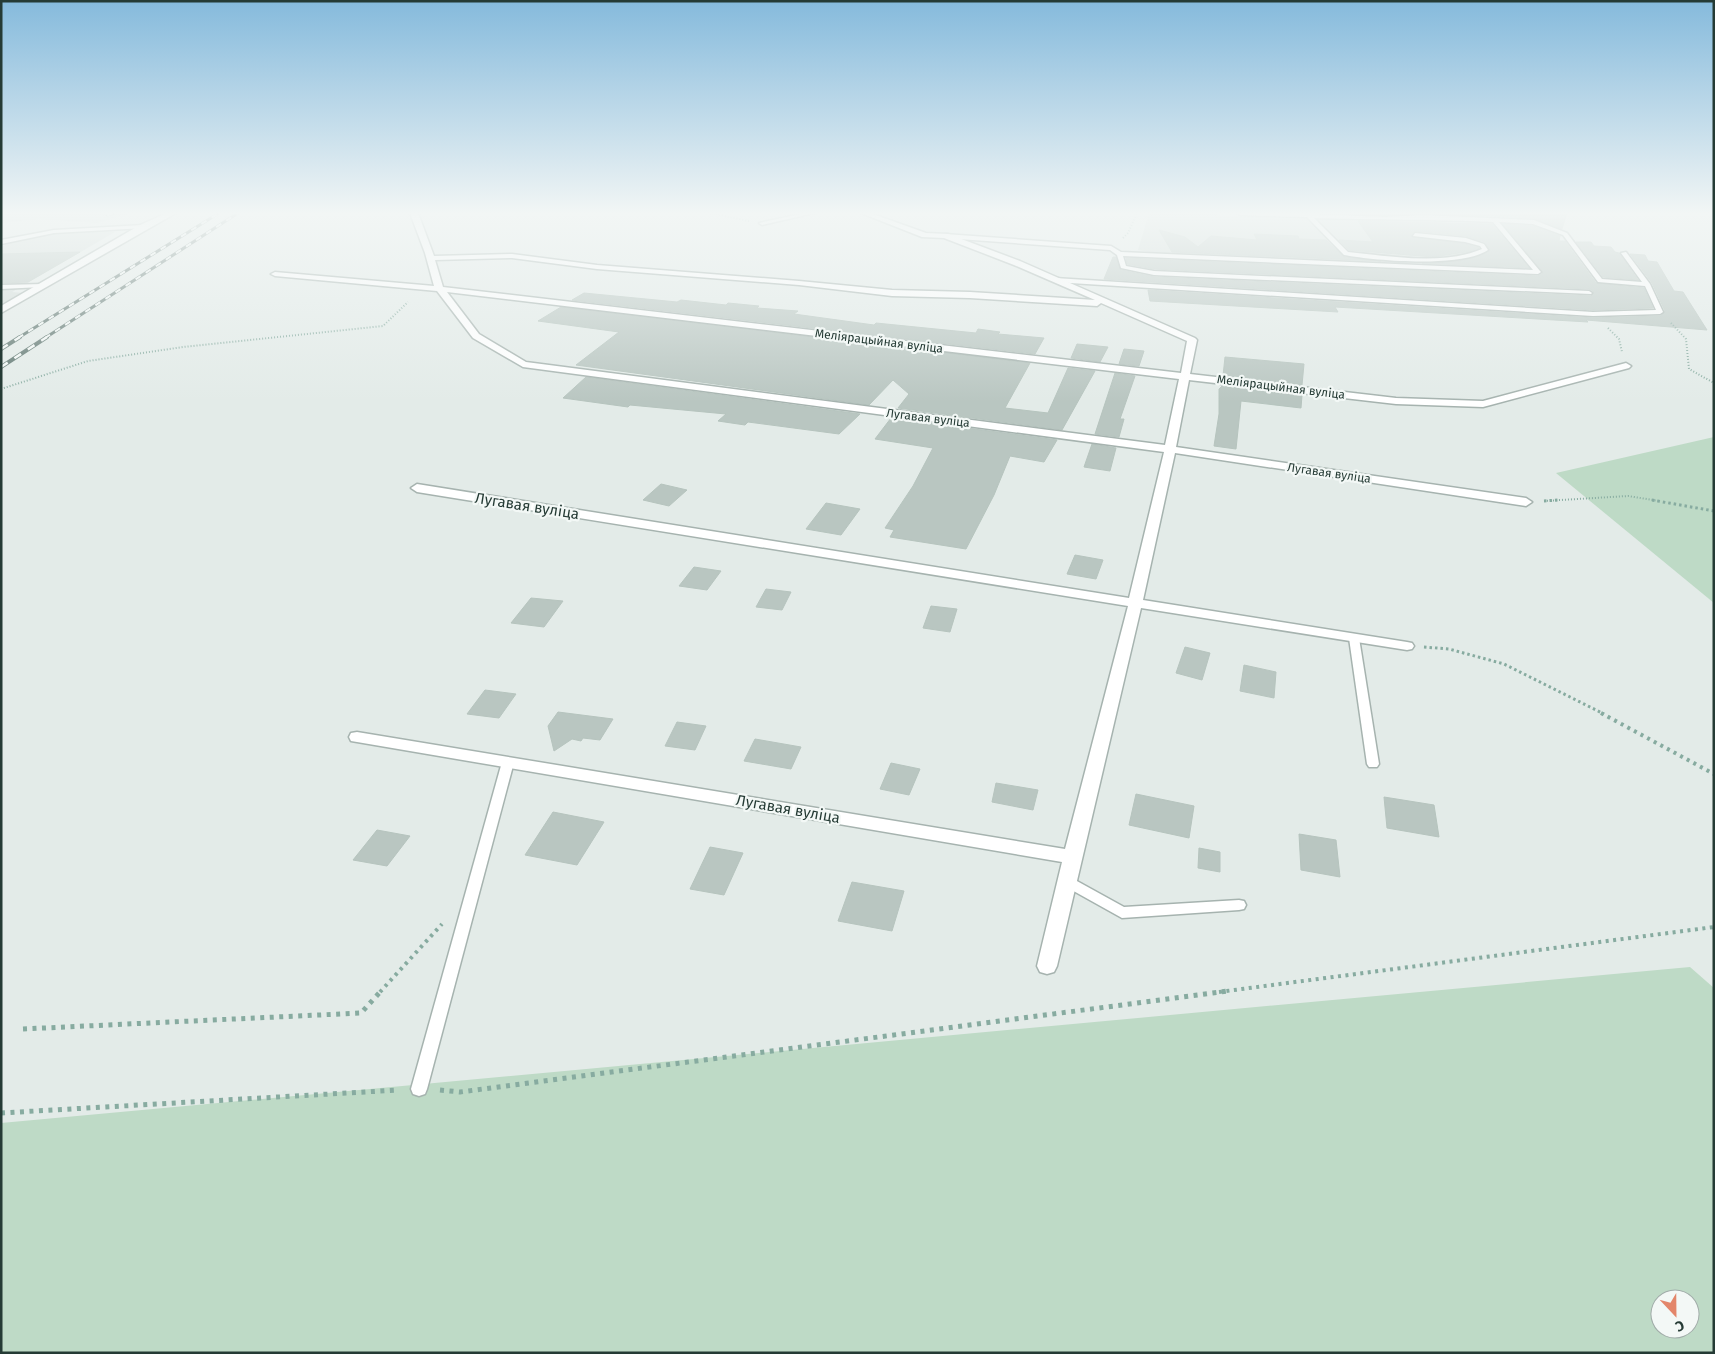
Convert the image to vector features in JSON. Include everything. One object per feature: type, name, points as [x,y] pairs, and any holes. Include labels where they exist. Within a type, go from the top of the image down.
[{"type":"street","points":[[1,310],[57,276]]},
{"type":"street","name":"Меліярацыйная вуліца","points":[[300,276],[423,287],[1396,401],[1483,404],[1626,366]]},
{"type":"street","name":"Лугавая вуліца","points":[[435,276],[439,289],[476,336],[523,364],[560,371],[1170,449],[1526,502]]},
{"type":"street","points":[[713,276],[892,293],[970,295],[1109,304]]},
{"type":"street","points":[[1046,276],[1192,340],[1170,449],[1135,603],[1071,857],[1047,966]]},
{"type":"street","name":"Лугавая вуліца","points":[[417,488],[1407,646]]},
{"type":"street","name":"Лугавая вуліца","points":[[356,737],[1071,857]]},
{"type":"lane","points":[[1223,276],[1589,293]]},
{"type":"lane","points":[[1596,276],[1600,281],[1647,284]]},
{"type":"lane","points":[[1055,280],[1592,314],[1660,312],[1647,284],[1641,276]]},
{"type":"lane","points":[[1,287],[42,285]]},
{"type":"lane","points":[[1354,638],[1373,764]]},
{"type":"lane","points":[[420,1089],[508,762]]},
{"type":"lane","points":[[1066,880],[1122,913],[1239,905]]},
{"type":"path","points":[[1,389],[88,361],[183,347],[383,326],[423,287]]},
{"type":"path","points":[[1660,312],[1686,339],[1689,369],[1714,383]]},
{"type":"path","points":[[1592,314],[1619,339],[1626,366]]},
{"type":"path","points":[[1526,502],[1628,496],[1714,511]]},
{"type":"path","points":[[1407,646],[1449,649],[1504,664],[1621,722],[1714,774]]},
{"type":"path","points":[[23,1029],[360,1013],[447,918]]},
{"type":"path","points":[[1,1113],[420,1089],[460,1092],[1714,927]]},
{"type":"shaded area","points":[[1,276],[39,276],[12,292],[23,293],[1,304]]},
{"type":"green space","points":[[1714,437],[1714,603],[1556,473]]},
{"type":"green space","points":[[1690,967],[1714,988],[1714,1353],[1,1353],[1,1123]]},
{"type":"building","points":[[1,276],[38,276],[28,282],[1,283]]},
{"type":"building","points":[[1105,276],[1150,276],[1591,296],[1593,291],[1589,289],[1310,276],[1591,276],[1596,283],[1644,288],[1653,308],[1593,310],[1104,279]]},
{"type":"building","points":[[1635,276],[1638,280],[1603,277]]},
{"type":"building","points":[[1647,276],[1665,276],[1674,291],[1683,292],[1707,330],[1586,320],[1588,322],[1335,307],[1338,312],[1150,301],[1148,290],[1593,318],[1661,316],[1665,311]]},
{"type":"building","points":[[584,293],[677,302],[681,300],[726,305],[728,303],[759,306],[757,308],[798,311],[794,314],[874,325],[876,323],[976,333],[978,329],[1000,332],[998,334],[1044,338],[1035,354],[572,300]]},
{"type":"building","points":[[561,307],[1030,363],[1005,408],[1048,413],[1068,368],[1095,371],[1062,430],[898,408],[909,394],[893,380],[869,405],[576,365],[619,332],[538,321]]},
{"type":"building","points":[[1077,344],[1108,347],[1100,362],[1071,358]]},
{"type":"building","points":[[1124,349],[1144,351],[1139,366],[1119,364]]},
{"type":"building","points":[[1225,357],[1304,364],[1302,385],[1223,376]]},
{"type":"building","points":[[1115,373],[1135,376],[1120,419],[1124,419],[1119,437],[1095,434]]},
{"type":"building","points":[[586,377],[860,414],[839,434],[748,422],[745,425],[718,421],[726,414],[630,405],[628,407],[563,398]]},
{"type":"building","points":[[1222,386],[1302,395],[1301,408],[1241,401],[1236,449],[1214,446],[1219,414],[1219,389]]},
{"type":"building","points":[[891,418],[1057,440],[1044,462],[1010,456],[994,495],[966,549],[890,537],[894,530],[885,528],[913,486],[933,448],[875,439]]},
{"type":"building","points":[[1092,444],[1116,448],[1110,471],[1084,467]]},
{"type":"building","points":[[661,484],[687,490],[669,506],[643,500]]},
{"type":"building","points":[[826,503],[860,509],[841,535],[806,529]]},
{"type":"building","points":[[1075,555],[1103,560],[1096,579],[1067,574]]},
{"type":"building","points":[[694,567],[721,571],[707,590],[679,586]]},
{"type":"building","points":[[766,589],[791,592],[782,610],[756,607]]},
{"type":"building","points":[[531,598],[563,601],[544,627],[511,623]]},
{"type":"building","points":[[931,606],[957,609],[950,632],[923,628]]},
{"type":"building","points":[[1185,647],[1210,653],[1202,680],[1176,673]]},
{"type":"building","points":[[1244,665],[1276,672],[1274,698],[1240,691]]},
{"type":"building","points":[[485,690],[516,694],[499,718],[467,714]]},
{"type":"building","points":[[558,712],[613,719],[600,740],[583,738],[581,741],[572,739],[554,751],[548,726]]},
{"type":"building","points":[[677,722],[706,726],[695,750],[665,746]]},
{"type":"building","points":[[755,739],[801,747],[791,769],[744,761]]},
{"type":"building","points":[[891,763],[920,769],[909,795],[880,789]]},
{"type":"building","points":[[996,783],[1038,790],[1033,810],[992,802]]},
{"type":"building","points":[[1136,794],[1194,806],[1189,838],[1129,825]]},
{"type":"building","points":[[1384,797],[1434,805],[1439,837],[1387,828]]},
{"type":"building","points":[[553,812],[604,822],[577,865],[525,855]]},
{"type":"building","points":[[377,830],[410,836],[387,866],[353,860]]},
{"type":"building","points":[[1299,834],[1336,840],[1340,877],[1301,870]]},
{"type":"building","points":[[710,847],[743,853],[724,895],[690,889]]},
{"type":"building","points":[[1199,848],[1220,852],[1220,872],[1198,868]]},
{"type":"building","points":[[852,882],[904,891],[892,931],[838,921]]},
{"type":"railway","points":[[18,338],[117,276]]},
{"type":"railway","points":[[45,338],[140,276]]},
{"type":"railway","points":[[1,349],[20,337]]},
{"type":"railway","points":[[1,367],[47,337]]}]
